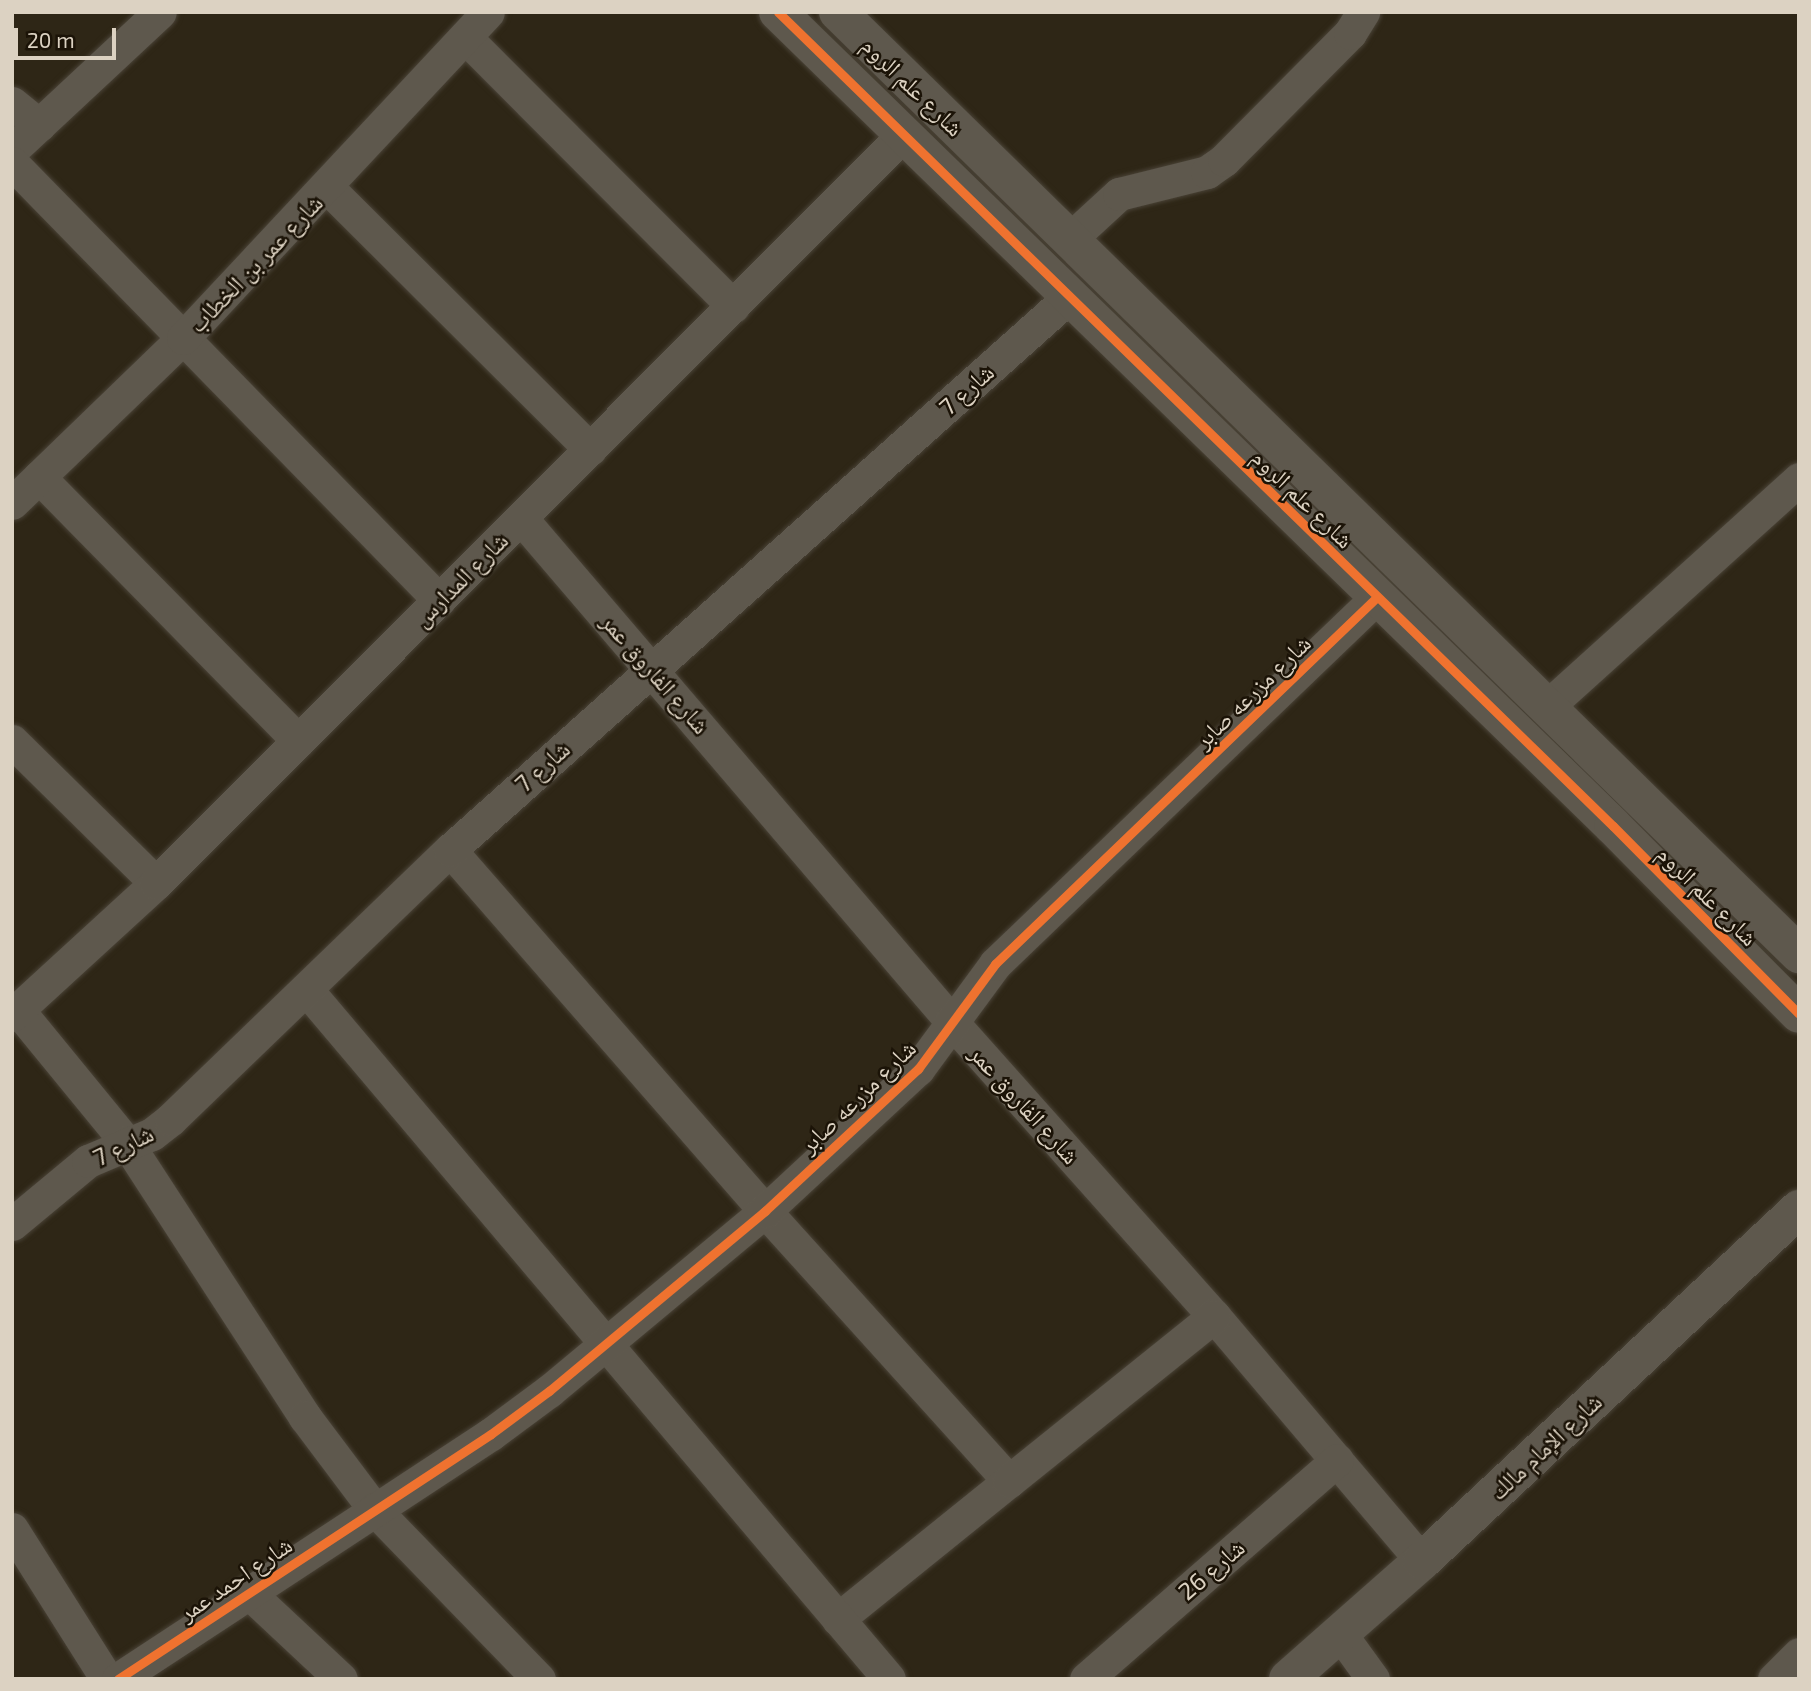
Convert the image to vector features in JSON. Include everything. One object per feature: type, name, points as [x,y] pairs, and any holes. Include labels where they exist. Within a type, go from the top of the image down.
[{"type":"street","points":[[12,150],[19,110],[160,12]]},
{"type":"street","name":"شارع عمر بن الخطاب","points":[[12,503],[183,338],[328,188],[488,12]]},
{"type":"street","name":"شارع علم الروم","points":[[778,12],[901,137],[1613,826],[1799,1014]]},
{"type":"street","name":"شارع علم الروم","points":[[838,12],[1640,794],[1799,954]]},
{"type":"street","points":[[1070,239],[1119,194],[1135,186],[1207,172],[1224,160],[1350,33],[1363,12]]},
{"type":"street","points":[[465,37],[733,306]]},
{"type":"street","name":"شارع المدارس","points":[[15,1012],[156,883],[901,137]]},
{"type":"street","points":[[12,163],[439,600]]},
{"type":"street","points":[[984,216],[1013,184]]},
{"type":"street","points":[[328,188],[590,449]]},
{"type":"street","name":"شارع 7","points":[[12,1224],[88,1161],[152,1134],[171,1119],[450,850],[1068,298]]},
{"type":"street","points":[[39,477],[298,741]]},
{"type":"street","points":[[1549,705],[1799,479]]},
{"type":"street","name":"شارع الفاروق عمر","points":[[521,518],[652,667],[951,1021],[1214,1316],[1422,1561]]},
{"type":"street","name":"شارع مزرعه صابر","points":[[374,1509],[491,1434],[605,1345],[765,1211],[898,1090],[995,964],[1377,597]]},
{"type":"street","points":[[12,741],[156,883]]},
{"type":"street","points":[[1613,826],[1640,794]]},
{"type":"street","points":[[450,850],[765,1211],[1009,1481]]},
{"type":"street","points":[[306,989],[889,1679]]},
{"type":"street","points":[[15,1012],[127,1143],[305,1417],[374,1509],[539,1679]]},
{"type":"street","name":"شارع الإمام مالك","points":[[1288,1679],[1327,1652],[1799,1209]]},
{"type":"street","points":[[838,1619],[1214,1316]]},
{"type":"street","name":"شارع 26","points":[[1086,1679],[1337,1460]]},
{"type":"street","name":"شارع احمد عمر","points":[[118,1679],[374,1509]]},
{"type":"street","points":[[12,1529],[107,1679]]},
{"type":"street","points":[[248,1592],[341,1679]]},
{"type":"street","points":[[1327,1652],[1373,1679]]},
{"type":"street","points":[[1774,1679],[1799,1654]]},
{"type":"cycle path","points":[[778,12],[1613,826],[1799,1014]]},
{"type":"cycle path","points":[[118,1679],[491,1434],[549,1391],[765,1211],[918,1069],[995,964],[1377,597]]}]
